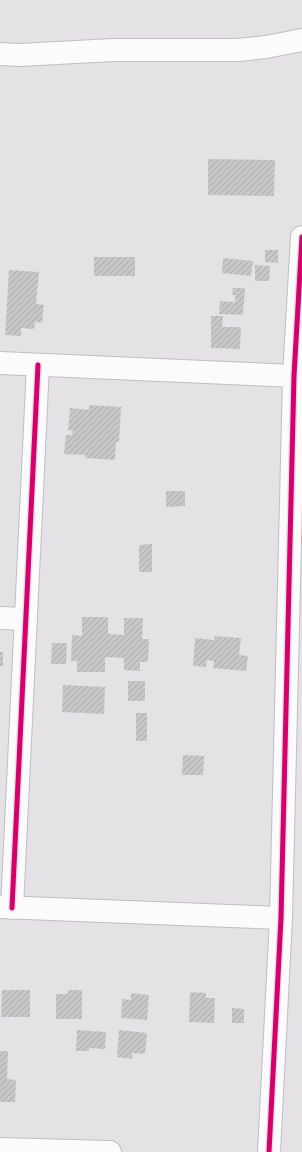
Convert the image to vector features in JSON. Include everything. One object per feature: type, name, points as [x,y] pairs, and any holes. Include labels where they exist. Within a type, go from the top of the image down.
[{"type":"street","points":[[0,54],[20,55],[113,50],[238,50],[266,47],[302,40]]},
{"type":"street","points":[[269,1152],[280,918],[294,700],[294,376],[302,237]]},
{"type":"street","points":[[0,363],[294,376]]},
{"type":"street","points":[[38,365],[26,620],[6,908],[280,918]]},
{"type":"street","points":[[0,618],[26,620]]},
{"type":"street","points":[[0,1149],[110,1152]]},
{"type":"building","points":[[208,159],[275,160],[274,196],[208,195]]},
{"type":"building","points":[[265,250],[278,250],[278,263],[265,262]]},
{"type":"building","points":[[94,257],[135,257],[135,276],[94,276]]},
{"type":"building","points":[[223,258],[253,261],[251,276],[222,273]]},
{"type":"building","points":[[255,265],[270,266],[269,281],[255,281]]},
{"type":"building","points":[[9,270],[39,272],[36,304],[44,305],[42,323],[35,322],[34,329],[21,328],[21,336],[5,335]]},
{"type":"building","points":[[233,288],[245,288],[243,315],[219,314],[220,301],[235,302],[235,295],[232,295]]},
{"type":"building","points":[[211,316],[223,316],[222,327],[241,327],[240,349],[211,348]]},
{"type":"building","points":[[89,405],[121,407],[119,442],[116,442],[115,460],[85,458],[85,455],[64,454],[66,435],[72,435],[73,431],[68,430],[70,408],[89,410]]},
{"type":"building","points":[[166,491],[185,491],[185,506],[166,507]]},
{"type":"building","points":[[152,544],[152,572],[139,572],[139,545]]},
{"type":"building","points":[[82,617],[108,617],[108,634],[124,635],[124,618],[143,618],[142,639],[149,639],[148,662],[140,662],[140,671],[124,670],[124,658],[105,657],[105,672],[77,672],[77,661],[71,661],[72,635],[82,636]]},
{"type":"building","points":[[215,636],[241,638],[239,655],[248,656],[246,671],[213,668],[214,661],[207,660],[206,667],[193,666],[195,638],[214,640]]},
{"type":"building","points":[[52,643],[67,643],[66,664],[51,664]]},
{"type":"building","points":[[0,652],[3,652],[3,666],[0,666]]},
{"type":"building","points":[[128,681],[145,681],[145,701],[128,701]]},
{"type":"building","points":[[63,685],[105,687],[104,714],[62,712]]},
{"type":"building","points":[[136,713],[147,713],[147,741],[136,741]]},
{"type":"building","points":[[183,755],[204,756],[203,775],[182,775]]},
{"type":"building","points":[[2,990],[30,990],[30,1017],[1,1017]]},
{"type":"building","points":[[68,990],[82,990],[82,1019],[56,1019],[56,994],[68,994]]},
{"type":"building","points":[[190,992],[206,993],[206,998],[215,998],[214,1023],[189,1022]]},
{"type":"building","points":[[131,993],[149,995],[147,1020],[121,1018],[122,999],[131,1000]]},
{"type":"building","points":[[232,1008],[244,1009],[244,1023],[232,1023]]},
{"type":"building","points":[[77,1030],[106,1032],[105,1049],[89,1048],[89,1051],[76,1051]]},
{"type":"building","points":[[119,1030],[147,1033],[145,1054],[132,1053],[132,1059],[117,1057]]},
{"type":"building","points":[[0,1051],[8,1051],[7,1079],[16,1080],[15,1102],[0,1102]]},
{"type":"cycle path","points":[[269,1152],[281,918],[294,376],[302,237]]},
{"type":"cycle path","points":[[12,908],[38,365]]}]
